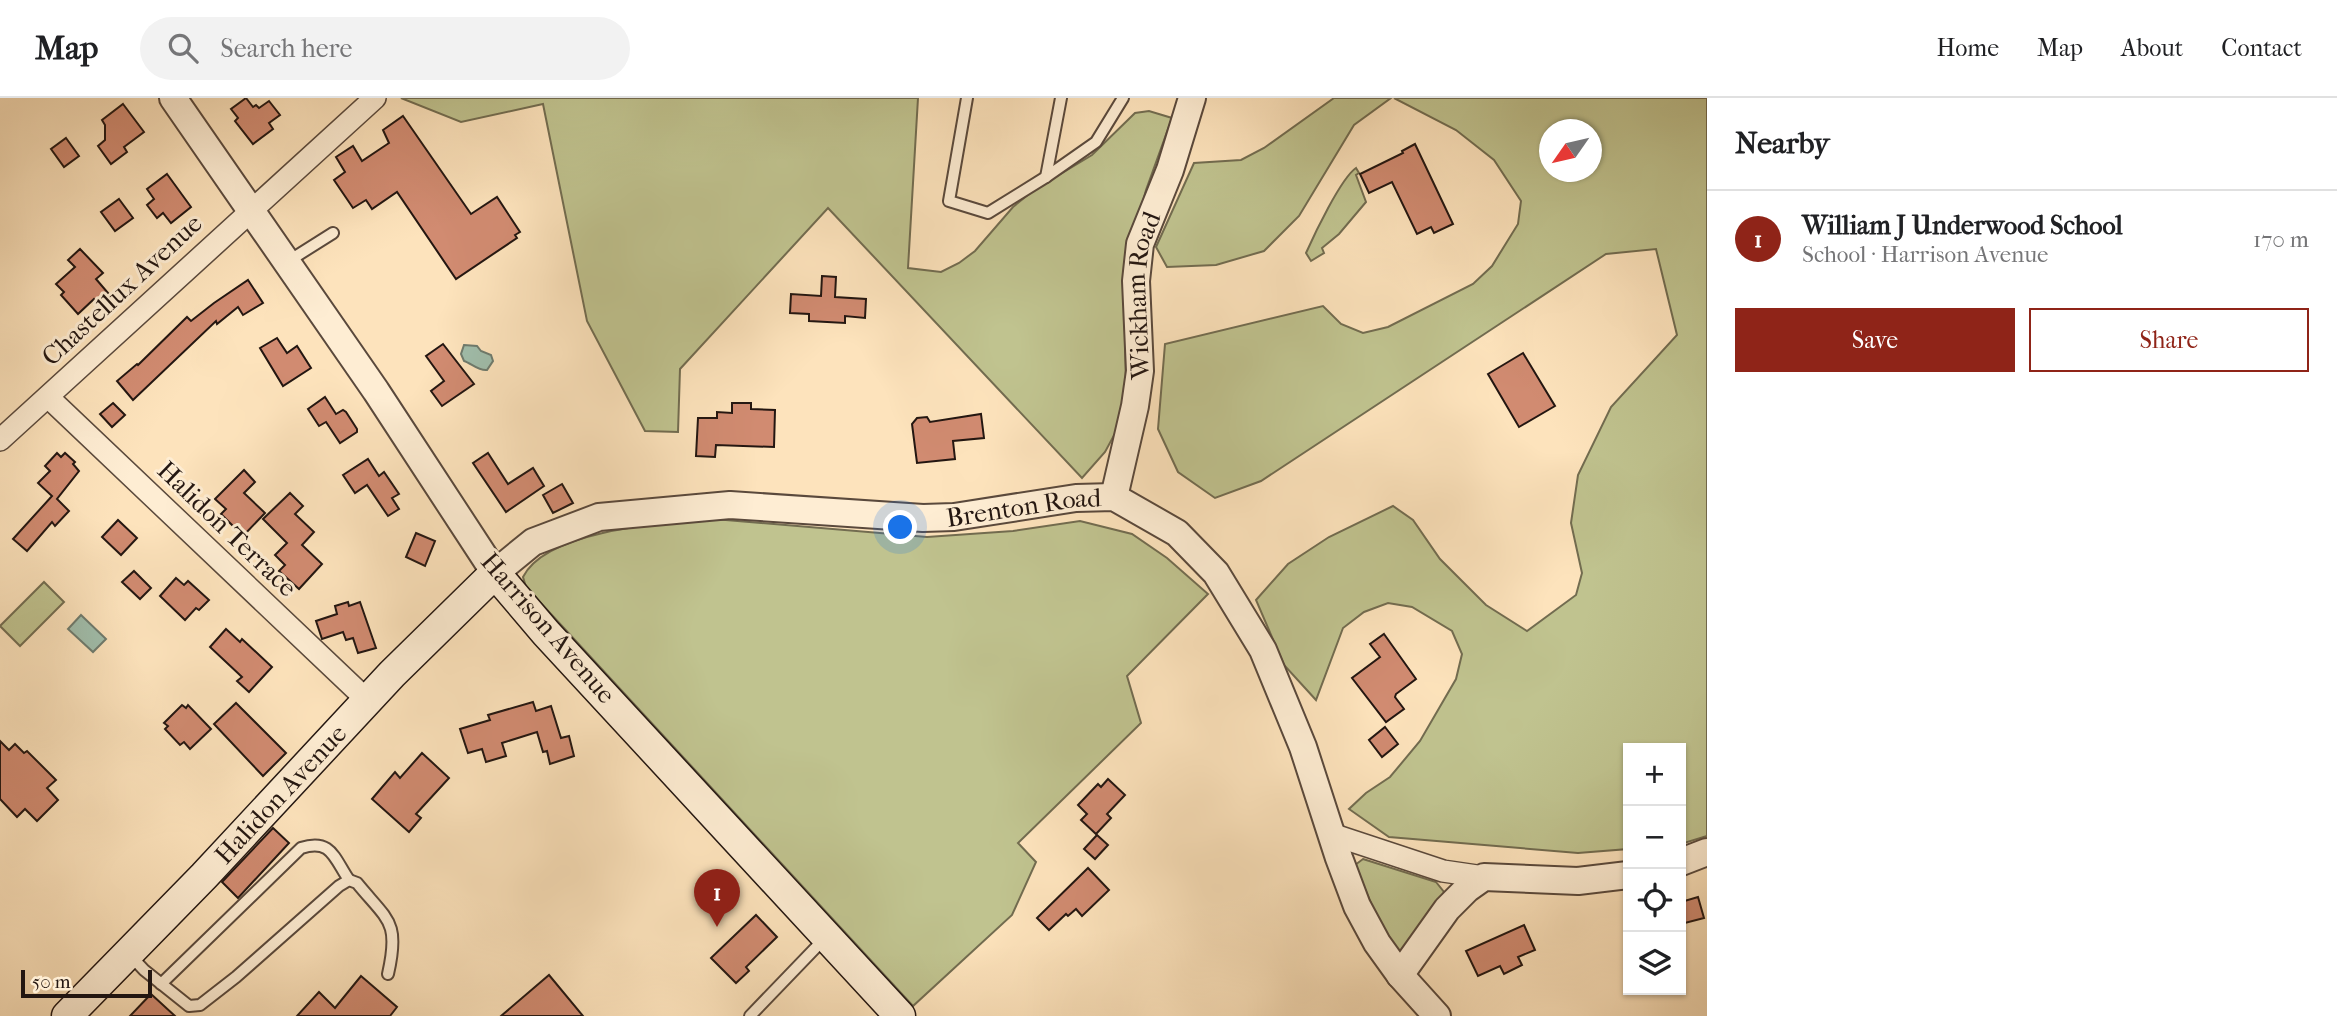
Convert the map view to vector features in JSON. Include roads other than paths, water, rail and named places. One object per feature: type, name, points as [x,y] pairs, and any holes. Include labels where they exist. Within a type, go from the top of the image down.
[{"type":"main road","name":"Halidon Avenue","points":[[68,1016],[392,674],[495,573]]},
{"type":"main road","name":"Harrison Avenue","points":[[495,573],[546,633],[900,1016]]},
{"type":"street","name":"Harrison Avenue","points":[[173,98],[376,391],[495,573]]},
{"type":"street","name":"Chastellux Avenue","points":[[0,440],[375,98]]},
{"type":"street","name":"Wickham Road","points":[[1114,497],[1135,407],[1140,371],[1136,281],[1140,244],[1170,170],[1192,98]]},
{"type":"street","name":"Halidon Terrace","points":[[48,397],[368,701]]},
{"type":"street","name":"Brenton Road","points":[[495,573],[533,542],[599,517],[730,505],[923,518],[954,517],[1076,498],[1114,497],[1177,533],[1216,573],[1263,650],[1283,695],[1357,906],[1377,943],[1400,975],[1437,1016]]},
{"type":"street","points":[[1332,834],[1443,870],[1484,877],[1578,881],[1623,876]]},
{"type":"street","points":[[1686,860],[1707,852]]},
{"type":"street","points":[[1400,975],[1447,909],[1466,889],[1484,877]]},
{"type":"lane","points":[[967,98],[949,201],[988,213],[1096,142],[1123,98]]},
{"type":"lane","points":[[1046,177],[1061,98]]},
{"type":"lane","points":[[287,262],[333,233]]},
{"type":"lane","points":[[161,984],[301,848],[316,843],[326,847],[349,880],[357,883],[394,930],[394,947],[388,974]]},
{"type":"lane","points":[[128,953],[161,984],[199,1011],[349,880]]},
{"type":"lane","points":[[750,1016],[826,937]]},
{"type":"place","name":"William J Underwood School","points":[[717,927]]}]
